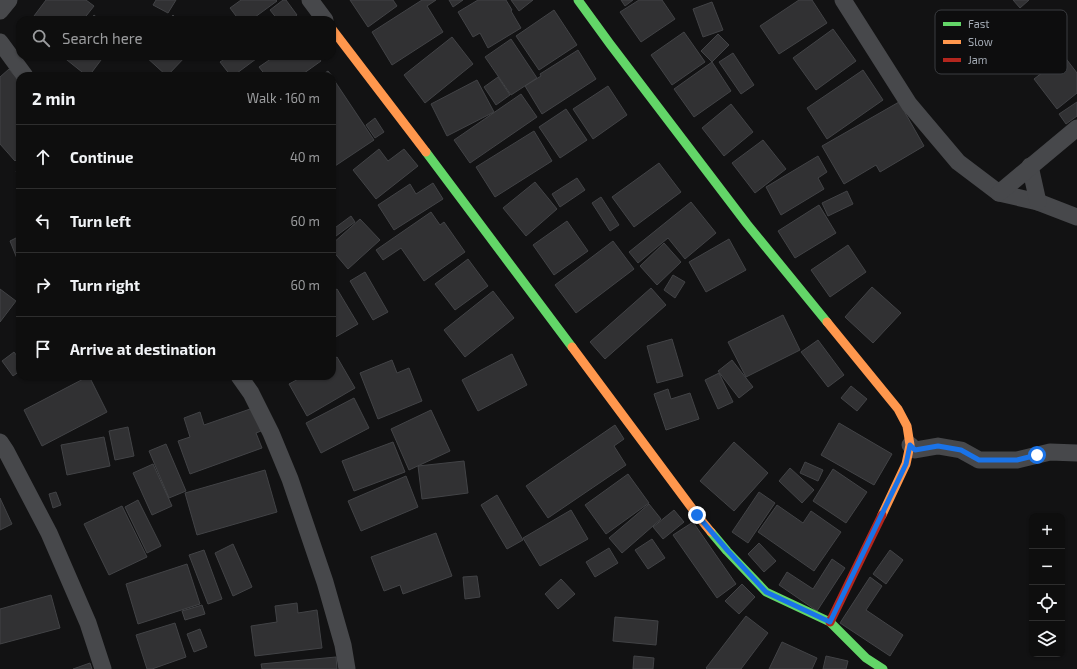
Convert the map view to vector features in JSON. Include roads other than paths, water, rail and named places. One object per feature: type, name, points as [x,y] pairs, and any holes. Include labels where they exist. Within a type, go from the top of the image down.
[{"type":"street","points":[[0,11],[9,0]]},
{"type":"street","points":[[310,0],[322,16]]},
{"type":"street","points":[[578,0],[747,224],[898,409],[907,426],[910,445],[906,464],[830,622]]},
{"type":"street","points":[[843,0],[908,104],[958,162],[999,193],[1038,202],[1077,217]]},
{"type":"street","points":[[336,34],[453,187],[697,515],[728,551],[766,592],[830,622],[863,664],[883,669]]},
{"type":"street","points":[[0,42],[22,72]]},
{"type":"street","points":[[999,193],[1077,128]]},
{"type":"street","points":[[1030,166],[1038,202]]},
{"type":"street","points":[[242,380],[251,392],[271,433],[290,479],[325,582],[343,645],[347,669]]},
{"type":"street","points":[[910,445],[915,450],[938,446],[961,450],[979,460],[1017,460],[1050,452],[1077,453]]},
{"type":"street","points":[[2,449],[49,533],[88,623],[103,669]]},
{"type":"street","points":[[88,623],[115,669]]}]
